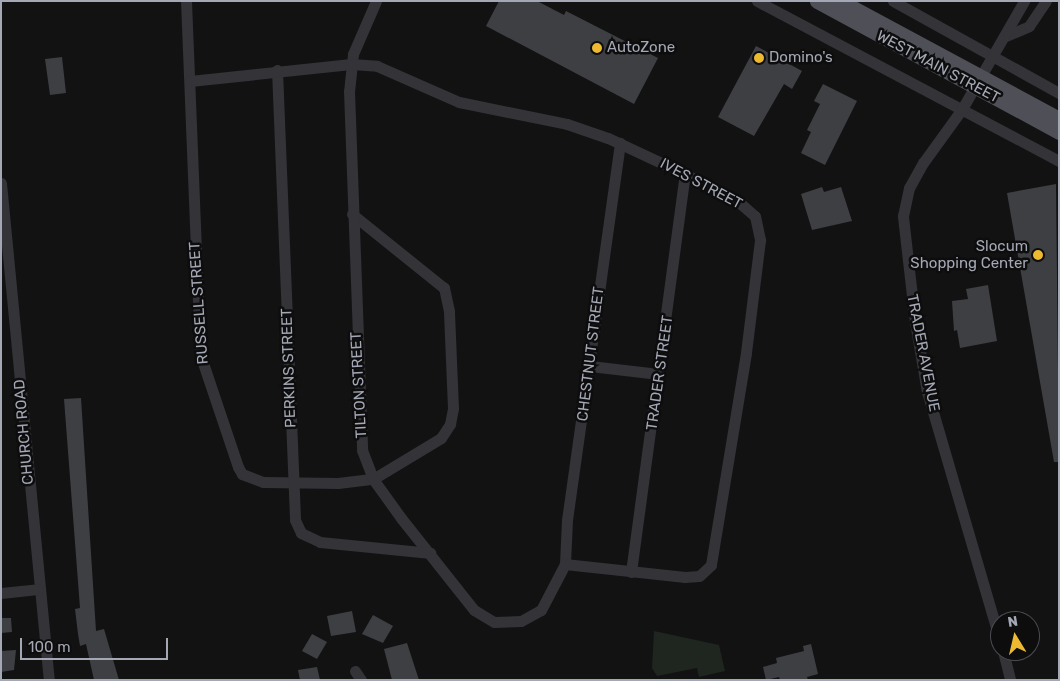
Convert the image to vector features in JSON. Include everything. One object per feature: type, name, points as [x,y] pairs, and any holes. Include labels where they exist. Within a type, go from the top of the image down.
[{"type":"main road","name":"WEST MAIN STREET","points":[[816,1],[978,82],[1059,119]]},
{"type":"main road","name":"WEST MAIN STREET","points":[[840,1],[1059,132]]},
{"type":"street","name":"RUSSELL STREET","points":[[186,1],[198,329],[206,378],[242,474],[263,482],[338,483],[373,479]]},
{"type":"street","name":"TILTON STREET","points":[[376,1],[351,64],[352,214],[362,450],[373,479],[479,615],[494,622],[521,621],[541,610],[566,564]]},
{"type":"street","points":[[757,1],[1059,161]]},
{"type":"street","points":[[893,1],[1059,93]]},
{"type":"street","name":"TRADER AVENUE","points":[[991,611],[928,392],[902,216],[909,188],[995,56],[1024,1]]},
{"type":"street","points":[[1006,36],[1029,26],[1046,1]]},
{"type":"street","name":"IVES STREET","points":[[277,70],[351,64],[377,66],[459,102],[567,124],[620,143],[685,174],[741,204],[759,223],[760,240],[746,353],[711,565],[704,573],[692,577],[566,564]]},
{"type":"street","points":[[190,81],[277,70]]},
{"type":"street","name":"PERKINS STREET","points":[[277,70],[295,520],[307,537],[327,543],[430,553]]},
{"type":"street","name":"CHESTNUT STREET","points":[[566,564],[567,520],[620,143]]},
{"type":"street","name":"TRADER STREET","points":[[631,572],[660,374],[685,174]]},
{"type":"street","name":"CHURCH ROAD","points":[[1,183],[48,680]]},
{"type":"street","points":[[352,214],[440,284],[447,295],[449,311],[453,408],[450,424],[441,438],[373,479]]},
{"type":"street","points":[[590,366],[660,374]]},
{"type":"street","points":[[1,593],[38,589]]},
{"type":"street","points":[[1005,661],[1010,680]]},
{"type":"shaded area","points":[[654,631],[719,645],[725,671],[699,677],[697,668],[657,676],[652,668]]},
{"type":"building","points":[[499,1],[537,1],[564,15],[566,11],[658,58],[634,104],[486,26]]},
{"type":"building","points":[[756,46],[802,71],[792,89],[784,84],[754,136],[718,117]]},
{"type":"building","points":[[62,57],[66,93],[50,95],[45,59]]},
{"type":"building","points":[[823,84],[857,101],[825,165],[801,153],[811,132],[807,130],[820,104],[814,101]]},
{"type":"building","name":"Slocum Shopping Center","points":[[1056,184],[1059,462],[1054,462],[1007,193]]},
{"type":"building","points":[[822,187],[824,192],[841,187],[852,221],[812,230],[801,194]]},
{"type":"building","points":[[988,285],[997,341],[960,348],[957,330],[954,331],[952,301],[968,299],[966,289]]},
{"type":"building","points":[[81,398],[96,631],[104,629],[119,680],[94,680],[86,644],[80,646],[78,634],[75,609],[80,608],[64,399]]},
{"type":"building","points":[[352,611],[356,632],[331,636],[327,616]]},
{"type":"building","points":[[373,615],[393,626],[383,643],[362,634]]},
{"type":"building","points":[[1,618],[11,618],[12,632],[1,633]]},
{"type":"building","points":[[312,634],[327,642],[317,659],[302,651]]},
{"type":"building","points":[[407,643],[419,680],[392,680],[384,649]]},
{"type":"building","points":[[811,644],[818,674],[807,677],[808,680],[780,680],[779,677],[766,680],[763,667],[777,663],[776,658],[804,651],[803,646]]},
{"type":"building","points":[[16,650],[14,670],[1,672],[1,651]]},
{"type":"building","points":[[317,667],[320,680],[300,680],[298,670]]},
{"type":"place","name":"AutoZone","points":[[597,48]]},
{"type":"place","name":"Domino's","points":[[759,58]]},
{"type":"place","name":"Slocum Shopping Center","points":[[1038,255]]}]
